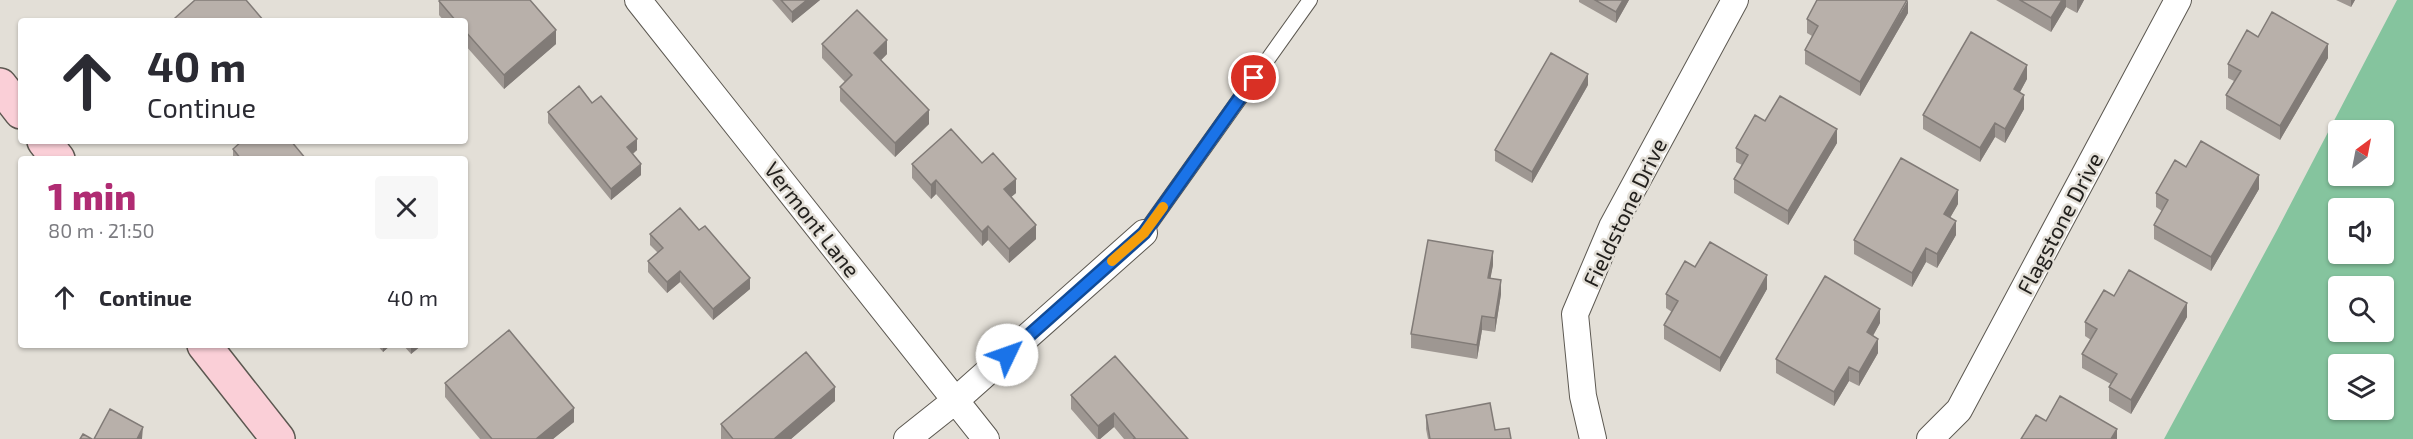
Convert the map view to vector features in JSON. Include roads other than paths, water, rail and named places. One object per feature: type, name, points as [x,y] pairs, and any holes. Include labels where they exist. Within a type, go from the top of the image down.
[{"type":"main road","points":[[0,85],[18,108]]},
{"type":"main road","points":[[46,144],[56,156]]},
{"type":"main road","points":[[206,348],[278,439]]},
{"type":"street","name":"Vermont Lane","points":[[638,0],[986,439]]},
{"type":"street","name":"Fieldstone Drive","points":[[1593,439],[1583,396],[1575,314],[1612,227],[1735,0]]},
{"type":"street","name":"Flagstone Drive","points":[[1930,439],[1959,410],[2178,0]]},
{"type":"street","points":[[907,439],[956,400],[1144,233]]},
{"type":"lane","points":[[1144,233],[1310,0]]}]
